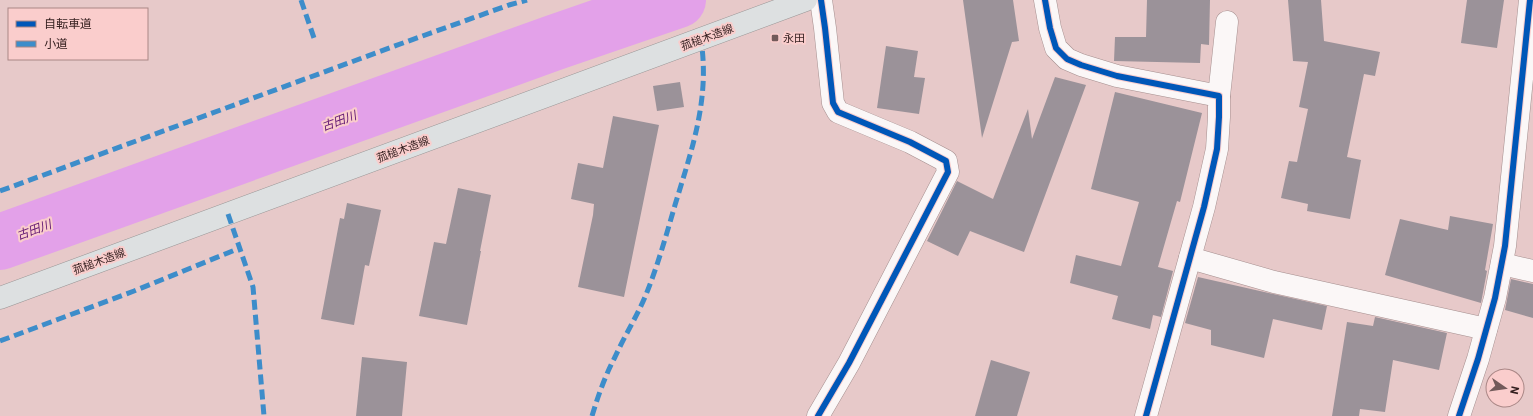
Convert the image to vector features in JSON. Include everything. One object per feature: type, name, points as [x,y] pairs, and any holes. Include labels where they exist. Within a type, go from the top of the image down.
[{"type":"main road","name":"菰槌木造線","points":[[0,298],[806,0]]},
{"type":"street","points":[[818,416],[849,363],[948,172],[946,161],[910,142],[838,112],[833,103],[825,28],[820,0]]},
{"type":"street","points":[[1045,0],[1050,28],[1056,48],[1067,59],[1117,76],[1219,96]]},
{"type":"street","points":[[1459,416],[1478,359],[1495,298],[1502,264],[1508,222],[1531,4]]},
{"type":"street","points":[[1146,416],[1190,258],[1217,149],[1219,96],[1227,22]]},
{"type":"street","points":[[1190,258],[1282,283],[1486,329]]},
{"type":"street","points":[[1502,264],[1533,271]]},
{"type":"building","points":[[963,0],[1013,0],[1019,41],[1012,42],[982,138]]},
{"type":"building","points":[[1147,0],[1210,0],[1209,45],[1201,44],[1200,63],[1114,61],[1115,37],[1146,37]]},
{"type":"building","points":[[1288,0],[1321,0],[1324,41],[1380,52],[1375,76],[1364,74],[1347,157],[1361,160],[1350,219],[1307,211],[1308,204],[1281,198],[1289,161],[1297,162],[1308,109],[1299,107],[1308,62],[1293,61]]},
{"type":"building","points":[[1467,0],[1504,0],[1497,48],[1461,43]]},
{"type":"building","points":[[886,46],[918,51],[914,77],[925,78],[919,114],[877,108]]},
{"type":"building","points":[[1055,77],[1086,85],[1024,252],[970,231],[958,256],[927,241],[957,181],[993,199],[1028,109],[1032,139]]},
{"type":"building","points":[[680,82],[684,107],[657,111],[653,86]]},
{"type":"building","points":[[1115,92],[1202,113],[1180,202],[1177,201],[1158,267],[1173,271],[1161,317],[1153,315],[1150,329],[1112,319],[1118,296],[1070,283],[1076,255],[1121,266],[1139,202],[1091,189]]},
{"type":"building","points":[[613,116],[659,125],[624,297],[578,287],[594,204],[571,199],[578,163],[603,168]]},
{"type":"building","points":[[458,188],[491,195],[467,325],[419,316],[434,242],[446,244]]},
{"type":"building","points":[[347,203],[381,210],[369,266],[365,265],[354,325],[321,319],[340,218],[344,219]]},
{"type":"building","points":[[1450,216],[1493,224],[1481,303],[1385,275],[1400,219],[1448,230]]},
{"type":"building","points":[[1198,277],[1327,306],[1322,330],[1273,319],[1264,358],[1211,345],[1211,330],[1185,323]]},
{"type":"building","points":[[1511,279],[1533,284],[1533,318],[1505,310]]},
{"type":"building","points":[[1375,317],[1447,333],[1439,370],[1393,360],[1385,412],[1360,409],[1359,416],[1332,416],[1347,322],[1373,326]]},
{"type":"building","points":[[362,357],[407,362],[402,416],[356,416]]},
{"type":"building","points":[[991,360],[1030,372],[1017,416],[975,416]]},
{"type":"waterway","name":"古田川","points":[[0,242],[553,43],[678,0]]},
{"type":"marked path","points":[[301,0],[314,38]]},
{"type":"marked path","points":[[0,191],[403,43],[527,0]]},
{"type":"marked path","points":[[592,416],[608,371],[649,286],[688,164],[698,124],[701,103],[703,83],[701,40]]},
{"type":"marked path","points":[[228,214],[253,287],[264,416]]},
{"type":"marked path","points":[[0,341],[134,291],[240,248]]},
{"type":"cycle path","points":[[818,416],[849,363],[948,172],[946,161],[910,142],[838,112],[833,103],[821,0]]},
{"type":"cycle path","points":[[1045,0],[1050,28],[1056,48],[1067,59],[1117,76],[1219,96],[1217,149],[1204,207],[1146,416]]},
{"type":"cycle path","points":[[1459,416],[1478,359],[1495,298],[1505,246],[1530,0]]},
{"type":"place","name":"永田","points":[[775,38]]}]
